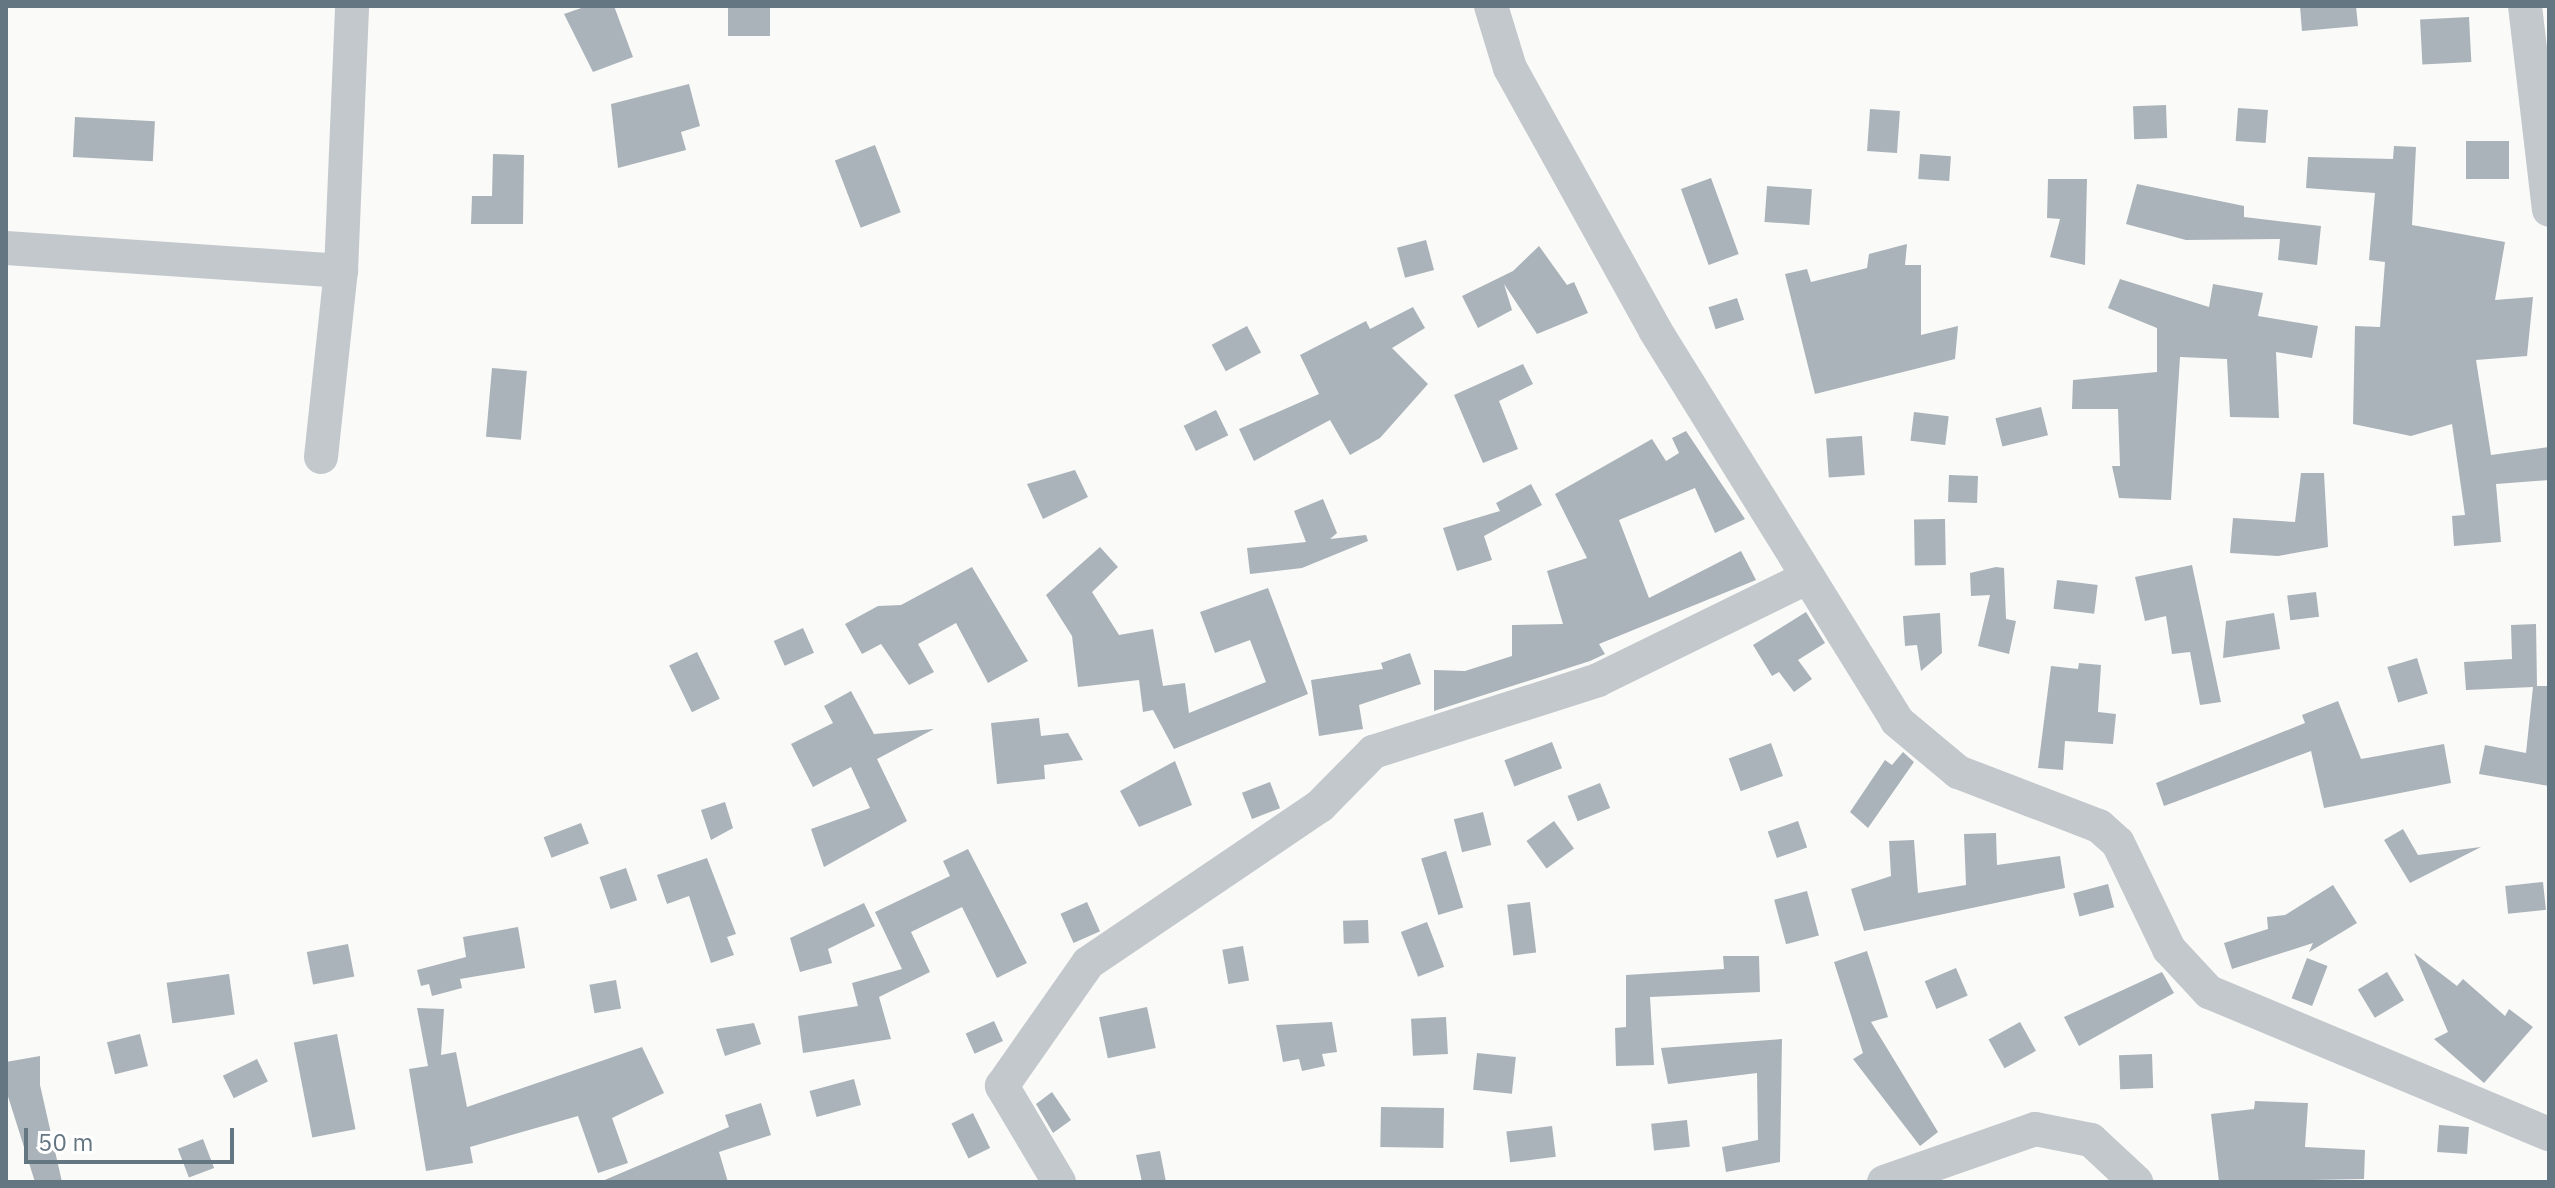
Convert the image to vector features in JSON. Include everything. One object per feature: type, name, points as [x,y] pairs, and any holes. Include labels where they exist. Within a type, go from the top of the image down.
[{"type":"street","points":[[321,457],[341,271],[352,6]]},
{"type":"street","points":[[1491,6],[1510,68],[1655,330],[1882,702],[1914,739],[1958,772],[2099,826],[2118,843],[2169,949],[2209,992],[2549,1134]]},
{"type":"street","points":[[2525,6],[2549,210]]},
{"type":"street","points":[[6,248],[341,271]]},
{"type":"street","points":[[1059,1182],[1002,1086],[1088,963],[1320,806],[1373,752],[1598,680],[1808,577]]},
{"type":"street","points":[[1884,1182],[2035,1129],[2091,1140],[2136,1182]]},
{"type":"building","points":[[587,6],[614,6],[633,57],[593,72],[564,14]]},
{"type":"building","points":[[728,6],[770,6],[770,36],[728,36]]},
{"type":"building","points":[[2300,6],[2356,6],[2358,26],[2302,31]]},
{"type":"building","points":[[2469,17],[2471,62],[2422,65],[2420,20]]},
{"type":"building","points":[[689,84],[700,126],[681,132],[686,150],[618,168],[611,104]]},
{"type":"building","points":[[2166,105],[2167,138],[2134,139],[2133,106]]},
{"type":"building","points":[[2238,108],[2268,110],[2266,143],[2236,141]]},
{"type":"building","points":[[1870,109],[1900,111],[1897,153],[1867,151]]},
{"type":"building","points":[[75,117],[155,121],[153,161],[73,157]]},
{"type":"building","points":[[2466,141],[2509,141],[2509,179],[2466,179]]},
{"type":"building","points":[[875,145],[901,212],[861,228],[835,160]]},
{"type":"building","points":[[2394,146],[2416,147],[2412,225],[2505,242],[2495,300],[2533,297],[2527,356],[2476,360],[2491,455],[2549,447],[2549,480],[2496,484],[2501,542],[2454,546],[2452,516],[2465,515],[2452,424],[2411,436],[2353,424],[2355,326],[2380,327],[2385,262],[2369,260],[2375,193],[2306,188],[2308,157],[2393,159]]},
{"type":"building","points":[[493,154],[524,155],[523,224],[471,224],[472,196],[492,196]]},
{"type":"building","points":[[1920,154],[1951,156],[1949,181],[1918,179]]},
{"type":"building","points":[[1711,178],[1739,254],[1709,265],[1681,189]]},
{"type":"building","points":[[2048,179],[2087,179],[2085,265],[2050,257],[2060,219],[2047,218]]},
{"type":"building","points":[[2137,184],[2244,206],[2244,217],[2321,226],[2317,265],[2278,260],[2280,239],[2186,240],[2126,224]]},
{"type":"building","points":[[1767,186],[1812,189],[1809,225],[1764,222]]},
{"type":"building","points":[[1426,240],[1434,270],[1405,278],[1397,248]]},
{"type":"building","points":[[1907,244],[1905,265],[1921,265],[1921,335],[1958,326],[1955,359],[1815,394],[1785,274],[1807,269],[1811,282],[1867,268],[1869,254]]},
{"type":"building","points":[[1539,246],[1567,285],[1574,282],[1588,313],[1537,334],[1504,284],[1512,310],[1478,328],[1462,296],[1513,271]]},
{"type":"building","points":[[2120,279],[2209,307],[2213,284],[2263,293],[2258,316],[2318,326],[2312,358],[2276,352],[2279,418],[2230,417],[2227,359],[2180,357],[2171,500],[2119,498],[2112,466],[2120,466],[2118,409],[2072,409],[2073,380],[2157,372],[2157,328],[2108,308]]},
{"type":"building","points":[[1737,298],[1744,320],[1716,329],[1708,307]]},
{"type":"building","points":[[1413,307],[1425,328],[1392,348],[1428,384],[1380,438],[1350,455],[1330,420],[1254,461],[1239,429],[1319,394],[1300,355],[1366,321],[1370,329]]},
{"type":"building","points":[[1247,326],[1261,352],[1226,371],[1212,345]]},
{"type":"building","points":[[1523,364],[1533,384],[1499,401],[1518,449],[1483,463],[1454,395]]},
{"type":"building","points":[[492,368],[527,371],[521,440],[486,437]]},
{"type":"building","points":[[2041,407],[2048,435],[2002,447],[1995,418]]},
{"type":"building","points":[[1216,410],[1228,435],[1196,451],[1184,426]]},
{"type":"building","points":[[1914,412],[1949,416],[1945,445],[1910,441]]},
{"type":"building","points":[[1686,431],[1745,519],[1715,533],[1695,488],[1619,520],[1649,598],[1741,551],[1756,580],[1599,644],[1605,654],[1590,661],[1434,711],[1434,670],[1465,671],[1512,656],[1512,625],[1563,624],[1547,571],[1587,558],[1555,494],[1652,439],[1666,461],[1679,453],[1672,438]]},
{"type":"building","points":[[1862,436],[1865,475],[1829,477],[1826,439]]},
{"type":"building","points":[[1075,470],[1088,497],[1043,519],[1027,484]]},
{"type":"building","points":[[2301,473],[2324,473],[2328,547],[2278,556],[2230,553],[2233,518],[2295,522]]},
{"type":"building","points":[[1949,475],[1978,476],[1977,503],[1948,502]]},
{"type":"building","points":[[1531,484],[1542,505],[1484,536],[1492,560],[1457,571],[1443,528],[1500,511],[1496,503]]},
{"type":"building","points":[[1323,499],[1337,533],[1330,539],[1366,535],[1368,541],[1302,568],[1250,574],[1247,548],[1306,542],[1294,511]]},
{"type":"building","points":[[1945,519],[1946,565],[1915,566],[1914,520]]},
{"type":"building","points":[[1100,547],[1118,567],[1092,592],[1119,635],[1153,629],[1163,686],[1185,683],[1189,713],[1266,682],[1250,640],[1215,653],[1200,612],[1268,588],[1308,694],[1174,749],[1153,710],[1143,712],[1139,680],[1078,687],[1072,636],[1046,595]]},
{"type":"building","points":[[2192,565],[2221,702],[2200,705],[2190,652],[2172,654],[2166,616],[2145,621],[2135,577]]},
{"type":"building","points":[[972,567],[1028,661],[988,683],[956,623],[918,644],[934,672],[909,685],[881,644],[862,654],[845,624],[878,606],[901,605]]},
{"type":"building","points":[[2004,568],[2006,619],[2016,621],[2009,654],[1978,646],[1990,595],[1971,596],[1970,573]]},
{"type":"building","points":[[2057,580],[2098,585],[2094,614],[2053,609]]},
{"type":"building","points":[[2316,592],[2319,617],[2290,620],[2287,596]]},
{"type":"building","points":[[1806,612],[1825,643],[1798,660],[1812,679],[1794,692],[1779,672],[1772,676],[1753,645]]},
{"type":"building","points":[[1940,613],[1942,653],[1921,671],[1917,645],[1905,646],[1903,616]]},
{"type":"building","points":[[2274,613],[2280,649],[2223,658],[2226,621]]},
{"type":"building","points":[[2536,624],[2537,686],[2549,686],[2549,786],[2479,774],[2485,745],[2526,753],[2533,687],[2466,690],[2464,662],[2512,659],[2511,625]]},
{"type":"building","points":[[803,628],[814,653],[785,666],[774,641]]},
{"type":"building","points":[[697,652],[720,699],[692,712],[669,666]]},
{"type":"building","points":[[1410,653],[1421,684],[1359,705],[1363,729],[1319,736],[1311,680],[1383,669],[1381,663]]},
{"type":"building","points":[[2417,658],[2428,693],[2398,702],[2387,667]]},
{"type":"building","points":[[2079,663],[2101,665],[2098,712],[2116,714],[2113,744],[2065,741],[2063,770],[2038,768],[2051,666],[2078,669]]},
{"type":"building","points":[[851,691],[874,734],[934,729],[877,759],[907,821],[824,867],[811,829],[870,808],[851,767],[813,787],[791,744],[833,723],[824,706]]},
{"type":"building","points":[[2338,701],[2361,759],[2444,744],[2451,783],[2324,808],[2311,751],[2164,806],[2156,783],[2305,723],[2302,715]]},
{"type":"building","points":[[1039,718],[1041,736],[1068,733],[1083,760],[1044,765],[1045,779],[997,784],[991,723]]},
{"type":"building","points":[[1552,742],[1562,768],[1514,786],[1504,760]]},
{"type":"building","points":[[1771,743],[1783,776],[1741,791],[1729,758]]},
{"type":"building","points":[[1903,752],[1914,762],[1868,828],[1850,812],[1885,760],[1892,765]]},
{"type":"building","points":[[1175,761],[1192,805],[1139,827],[1120,791]]},
{"type":"building","points":[[1270,782],[1280,808],[1252,819],[1242,793]]},
{"type":"building","points":[[1600,783],[1610,808],[1578,821],[1568,796]]},
{"type":"building","points":[[725,802],[733,828],[711,840],[701,810]]},
{"type":"building","points":[[1483,812],[1491,845],[1462,852],[1454,819]]},
{"type":"building","points":[[1554,821],[1574,849],[1546,868],[1526,841]]},
{"type":"building","points":[[1798,821],[1807,847],[1777,858],[1768,831]]},
{"type":"building","points":[[581,823],[589,844],[552,858],[544,837]]},
{"type":"building","points":[[2403,829],[2418,855],[2481,847],[2410,883],[2384,840]]},
{"type":"building","points":[[1996,833],[1997,865],[2060,856],[2065,888],[1864,931],[1851,889],[1891,876],[1889,841],[1914,840],[1918,893],[1966,885],[1964,834]]},
{"type":"building","points":[[968,849],[1027,963],[997,978],[962,907],[911,932],[930,972],[879,997],[891,1039],[803,1053],[798,1016],[858,1006],[852,983],[902,969],[875,912],[950,876],[943,861]]},
{"type":"building","points":[[1446,851],[1463,907],[1438,915],[1421,859]]},
{"type":"building","points":[[707,858],[736,934],[727,937],[734,955],[711,963],[689,896],[667,904],[657,875]]},
{"type":"building","points":[[626,868],[637,900],[611,909],[600,877]]},
{"type":"building","points":[[2543,882],[2546,910],[2508,914],[2505,886]]},
{"type":"building","points":[[2108,884],[2114,907],[2079,916],[2073,893]]},
{"type":"building","points":[[2333,885],[2357,923],[2309,952],[2313,943],[2232,969],[2224,943],[2268,929],[2267,917],[2285,915]]},
{"type":"building","points":[[1807,891],[1819,935],[1786,944],[1774,900]]},
{"type":"building","points":[[1087,902],[1100,931],[1074,943],[1061,914]]},
{"type":"building","points":[[1530,902],[1536,953],[1513,955],[1507,905]]},
{"type":"building","points":[[864,903],[875,926],[828,949],[832,963],[800,972],[790,938]]},
{"type":"building","points":[[1368,920],[1369,943],[1344,944],[1343,921]]},
{"type":"building","points":[[1427,922],[1444,967],[1418,977],[1401,932]]},
{"type":"building","points":[[518,927],[525,968],[460,979],[462,988],[432,996],[429,984],[421,986],[417,970],[466,957],[463,937]]},
{"type":"building","points":[[348,944],[354,976],[313,984],[307,952]]},
{"type":"building","points":[[1243,946],[1249,980],[1228,984],[1222,950]]},
{"type":"building","points":[[1867,951],[1888,1017],[1871,1022],[1938,1132],[1920,1146],[1853,1059],[1863,1053],[1834,962]]},
{"type":"building","points":[[2414,953],[2457,986],[2463,979],[2505,1016],[2509,1009],[2533,1027],[2484,1083],[2434,1039],[2448,1032]]},
{"type":"building","points":[[1723,956],[1759,956],[1760,992],[1650,997],[1654,1065],[1616,1066],[1615,1028],[1626,1027],[1626,975],[1724,969]]},
{"type":"building","points":[[2307,958],[2328,966],[2312,1006],[2292,998]]},
{"type":"building","points":[[1956,968],[1968,996],[1936,1009],[1925,981]]},
{"type":"building","points":[[2162,972],[2174,993],[2079,1046],[2064,1017]]},
{"type":"building","points":[[2387,972],[2404,1000],[2375,1018],[2358,990]]},
{"type":"building","points":[[229,974],[235,1015],[172,1023],[167,983]]},
{"type":"building","points":[[616,980],[621,1009],[594,1013],[589,985]]},
{"type":"building","points":[[1147,1007],[1156,1048],[1108,1058],[1099,1017]]},
{"type":"building","points":[[417,1008],[444,1009],[441,1055],[456,1052],[467,1107],[642,1047],[664,1093],[612,1118],[628,1163],[598,1173],[578,1116],[470,1147],[473,1163],[426,1171],[409,1069],[428,1066]]},
{"type":"building","points":[[1446,1017],[1448,1054],[1413,1056],[1411,1019]]},
{"type":"building","points":[[994,1021],[1003,1041],[975,1054],[966,1034]]},
{"type":"building","points":[[1332,1022],[1337,1052],[1322,1054],[1325,1066],[1302,1071],[1299,1059],[1283,1062],[1276,1025]]},
{"type":"building","points":[[2020,1022],[2036,1051],[2005,1068],[1989,1039]]},
{"type":"building","points":[[754,1023],[761,1044],[725,1056],[716,1029]]},
{"type":"building","points":[[140,1034],[148,1066],[115,1074],[107,1042]]},
{"type":"building","points":[[337,1034],[356,1129],[312,1138],[294,1042]]},
{"type":"building","points":[[1782,1039],[1780,1162],[1726,1172],[1722,1147],[1758,1140],[1757,1073],[1668,1084],[1661,1048]]},
{"type":"building","points":[[1477,1053],[1516,1057],[1512,1094],[1473,1090]]},
{"type":"building","points":[[2152,1054],[2153,1088],[2120,1089],[2119,1055]]},
{"type":"building","points":[[40,1056],[40,1085],[62,1182],[35,1182],[6,1090],[6,1062]]},
{"type":"building","points":[[257,1059],[268,1081],[234,1098],[223,1076]]},
{"type":"building","points":[[854,1079],[861,1105],[817,1117],[810,1091]]},
{"type":"building","points":[[1052,1092],[1071,1120],[1053,1133],[1036,1104]]},
{"type":"building","points":[[2255,1101],[2308,1103],[2305,1147],[2365,1150],[2364,1179],[2219,1182],[2211,1114],[2254,1109]]},
{"type":"building","points":[[761,1103],[771,1135],[719,1152],[728,1182],[600,1182],[729,1127],[725,1115]]},
{"type":"building","points":[[1381,1107],[1444,1108],[1443,1148],[1380,1147]]},
{"type":"building","points":[[973,1113],[990,1148],[969,1159],[951,1124]]},
{"type":"building","points":[[1687,1120],[1690,1147],[1654,1151],[1651,1124]]},
{"type":"building","points":[[2439,1125],[2469,1127],[2467,1154],[2437,1152]]},
{"type":"building","points":[[1552,1126],[1556,1157],[1510,1162],[1506,1132]]},
{"type":"building","points":[[203,1139],[214,1168],[189,1178],[178,1149]]},
{"type":"building","points":[[1160,1151],[1166,1182],[1142,1182],[1136,1155]]}]
